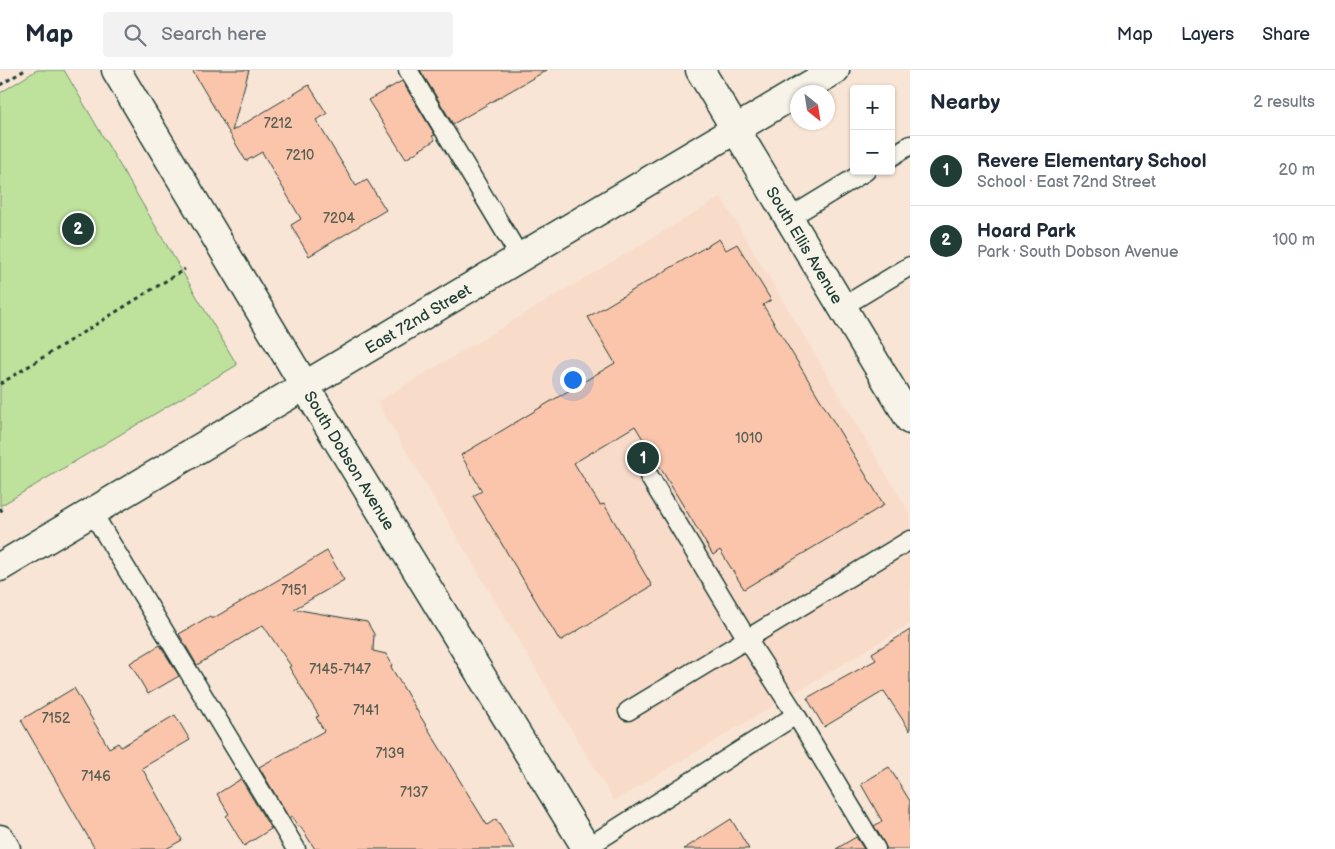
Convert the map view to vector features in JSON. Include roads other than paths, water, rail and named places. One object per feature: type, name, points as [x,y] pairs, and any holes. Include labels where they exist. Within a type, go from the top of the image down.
[{"type":"street","name":"South Dobson Avenue","points":[[116,70],[304,386],[586,848]]},
{"type":"street","name":"South Ellis Avenue","points":[[700,70],[910,420]]},
{"type":"street","name":"East 72nd Street","points":[[0,567],[835,70]]},
{"type":"street","points":[[0,839],[6,849]]},
{"type":"lane","points":[[408,70],[520,257]]},
{"type":"lane","points":[[895,154],[910,145]]},
{"type":"lane","points":[[788,218],[859,175]]},
{"type":"lane","points":[[842,306],[910,266]]},
{"type":"lane","points":[[649,476],[876,849]]},
{"type":"lane","points":[[92,512],[296,849]]},
{"type":"lane","points":[[628,710],[910,540]]},
{"type":"lane","points":[[586,848],[796,715]]},
{"type":"place","name":"Hoard Park","points":[[78,229]]},
{"type":"place","name":"Revere Elementary School","points":[[643,458]]}]
